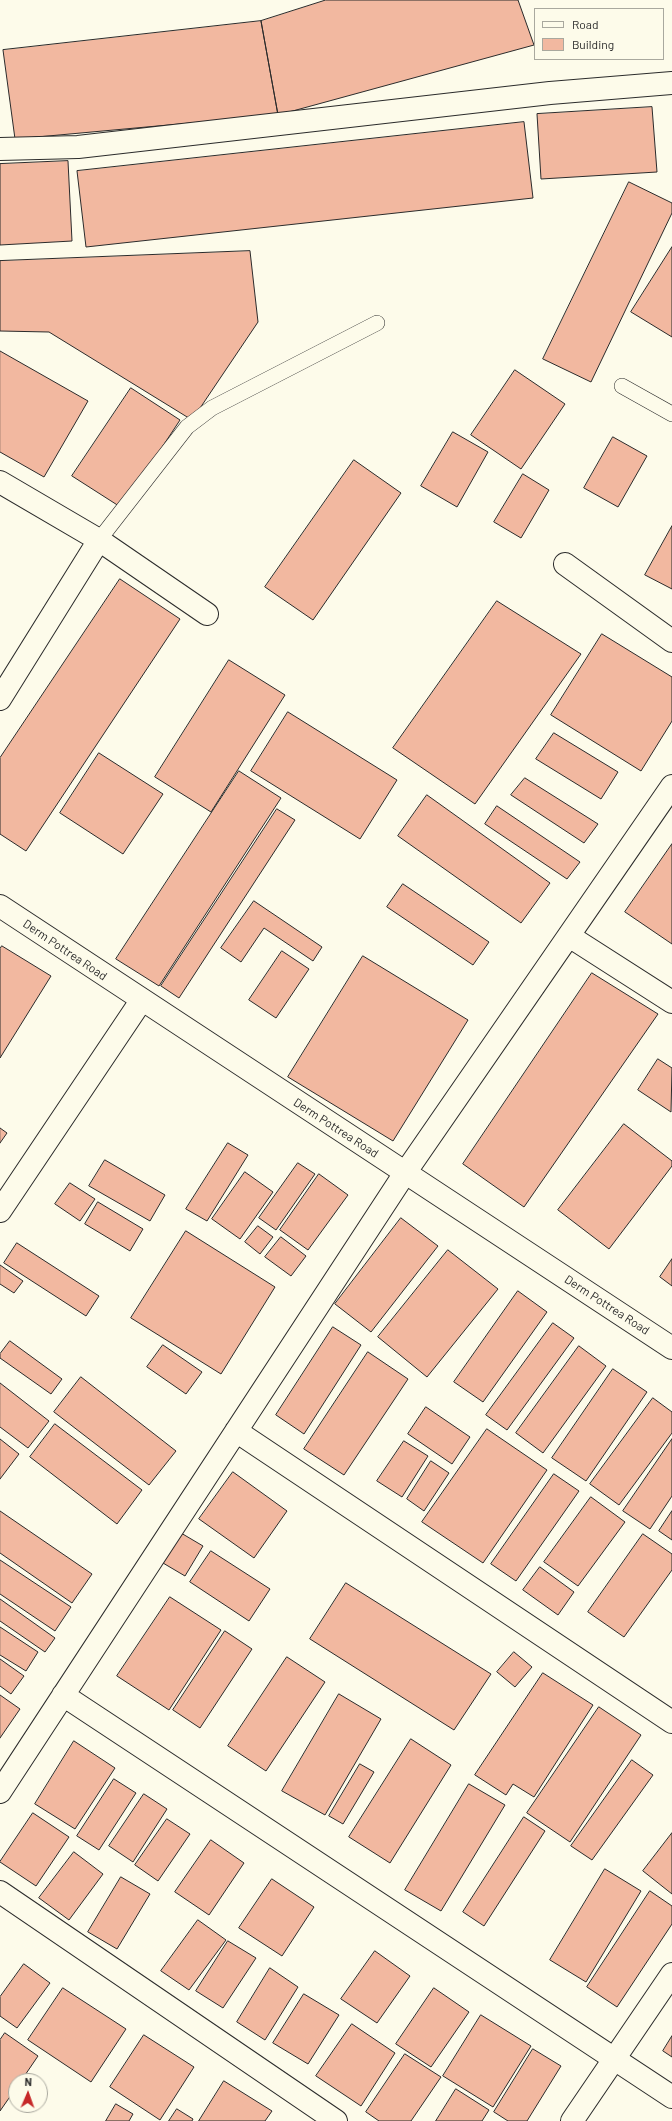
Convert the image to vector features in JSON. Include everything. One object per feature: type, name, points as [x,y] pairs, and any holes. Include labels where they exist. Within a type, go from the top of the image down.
[{"type":"street","points":[[0,149],[78,147],[543,94],[672,83]]},
{"type":"street","points":[[0,482],[99,540],[206,614]]},
{"type":"street","points":[[0,699],[99,540]]},
{"type":"street","points":[[565,564],[672,641]]},
{"type":"street","points":[[0,1792],[404,1173],[672,786]]},
{"type":"street","name":"Derm Pottrea Road","points":[[0,906],[141,1001],[672,1348]]},
{"type":"street","points":[[569,936],[672,1002]]},
{"type":"street","points":[[0,1211],[141,1001]]},
{"type":"street","points":[[236,1431],[672,1722]]},
{"type":"street","points":[[63,1695],[614,2058],[672,2098]]},
{"type":"street","points":[[0,1892],[336,2121]]},
{"type":"street","points":[[572,2121],[672,1974]]},
{"type":"lane","points":[[99,540],[187,427],[212,408],[377,323]]},
{"type":"lane","points":[[622,386],[672,414]]},
{"type":"building","points":[[326,0],[518,0],[534,45],[278,115],[261,21]]},
{"type":"building","points":[[261,21],[278,115],[15,139],[3,50]]},
{"type":"building","points":[[652,107],[657,172],[541,179],[537,114]]},
{"type":"building","points":[[524,122],[533,198],[86,247],[77,171]]},
{"type":"building","points":[[68,161],[72,241],[0,245],[0,164]]},
{"type":"building","points":[[629,182],[672,203],[672,213],[591,382],[543,359]]},
{"type":"building","points":[[672,247],[672,337],[631,312]]},
{"type":"building","points":[[250,251],[258,322],[192,420],[49,332],[0,331],[0,261]]},
{"type":"building","points":[[0,351],[88,401],[44,477],[0,452]]},
{"type":"building","points":[[515,370],[565,404],[521,469],[471,435]]},
{"type":"building","points":[[131,388],[180,420],[122,508],[72,476]]},
{"type":"building","points":[[453,432],[488,452],[457,507],[421,486]]},
{"type":"building","points":[[613,437],[647,456],[618,507],[584,488]]},
{"type":"building","points":[[354,460],[401,493],[313,620],[265,587]]},
{"type":"building","points":[[523,474],[549,490],[521,538],[494,522]]},
{"type":"building","points":[[672,526],[672,589],[645,575]]},
{"type":"building","points":[[120,579],[180,619],[26,851],[0,834],[0,758]]},
{"type":"building","points":[[497,601],[581,654],[475,804],[393,748]]},
{"type":"building","points":[[602,634],[672,677],[672,721],[641,771],[551,715]]},
{"type":"building","points":[[229,660],[285,695],[211,812],[155,777]]},
{"type":"building","points":[[288,712],[397,780],[360,839],[251,771]]},
{"type":"building","points":[[554,733],[618,772],[601,799],[536,759]]},
{"type":"building","points":[[99,753],[163,794],[123,854],[60,813]]},
{"type":"building","points":[[239,771],[281,798],[159,986],[116,959]]},
{"type":"building","points":[[525,778],[598,824],[584,843],[511,795]]},
{"type":"building","points":[[427,795],[550,883],[521,923],[398,836]]},
{"type":"building","points":[[497,806],[580,862],[567,879],[485,824]]},
{"type":"building","points":[[277,809],[295,820],[179,998],[161,986]]},
{"type":"building","points":[[672,844],[672,944],[625,912]]},
{"type":"building","points":[[403,884],[489,942],[473,965],[387,907]]},
{"type":"building","points":[[254,901],[322,947],[313,961],[264,928],[241,962],[221,948]]},
{"type":"building","points":[[2,946],[51,976],[0,1058],[0,949]]},
{"type":"building","points":[[282,951],[309,969],[276,1018],[249,1000]]},
{"type":"building","points":[[363,956],[468,1020],[393,1141],[288,1077]]},
{"type":"building","points":[[592,973],[658,1014],[524,1207],[463,1164]]},
{"type":"building","points":[[658,1059],[672,1068],[671,1112],[638,1090]]},
{"type":"building","points":[[624,1124],[672,1161],[672,1166],[609,1249],[558,1210]]},
{"type":"building","points":[[0,1128],[7,1133],[0,1143]]},
{"type":"building","points":[[228,1143],[248,1155],[207,1221],[186,1209]]},
{"type":"building","points":[[105,1160],[165,1195],[150,1221],[89,1186]]},
{"type":"building","points":[[298,1163],[315,1174],[276,1230],[259,1218]]},
{"type":"building","points":[[245,1172],[273,1192],[240,1239],[212,1219]]},
{"type":"building","points":[[319,1174],[348,1195],[308,1250],[280,1230]]},
{"type":"building","points":[[70,1183],[95,1199],[80,1221],[55,1204]]},
{"type":"building","points":[[98,1202],[143,1229],[130,1251],[85,1224]]},
{"type":"building","points":[[401,1218],[438,1246],[371,1332],[335,1304]]},
{"type":"building","points":[[258,1226],[273,1237],[260,1254],[245,1242]]},
{"type":"building","points":[[186,1231],[275,1287],[221,1374],[131,1318]]},
{"type":"building","points":[[281,1237],[306,1256],[291,1276],[265,1257]]},
{"type":"building","points":[[17,1243],[99,1296],[86,1316],[4,1263]]},
{"type":"building","points":[[448,1250],[498,1289],[427,1377],[378,1337]]},
{"type":"building","points":[[672,1259],[672,1286],[660,1277]]},
{"type":"building","points":[[0,1265],[23,1281],[14,1293],[0,1284]]},
{"type":"building","points":[[518,1291],[547,1312],[483,1402],[454,1382]]},
{"type":"building","points":[[553,1323],[574,1338],[507,1430],[486,1415]]},
{"type":"building","points":[[333,1327],[361,1345],[304,1434],[276,1415]]},
{"type":"building","points":[[10,1341],[62,1379],[51,1394],[0,1358],[0,1354]]},
{"type":"building","points":[[163,1345],[202,1372],[186,1394],[147,1367]]},
{"type":"building","points":[[579,1346],[606,1366],[543,1453],[516,1433]]},
{"type":"building","points":[[368,1352],[408,1379],[344,1475],[304,1449]]},
{"type":"building","points":[[613,1369],[647,1392],[586,1481],[552,1458]]},
{"type":"building","points":[[81,1377],[176,1451],[149,1485],[54,1412]]},
{"type":"building","points":[[0,1383],[49,1421],[28,1448],[0,1427]]},
{"type":"building","points":[[653,1398],[672,1412],[672,1433],[619,1505],[590,1484]]},
{"type":"building","points":[[426,1407],[470,1437],[452,1464],[408,1434]]},
{"type":"building","points":[[55,1424],[142,1490],[117,1524],[30,1457]]},
{"type":"building","points":[[487,1429],[547,1470],[483,1563],[422,1522]]},
{"type":"building","points":[[0,1439],[19,1454],[0,1479]]},
{"type":"building","points":[[672,1439],[672,1496],[650,1529],[623,1511]]},
{"type":"building","points":[[404,1441],[428,1456],[402,1497],[377,1481]]},
{"type":"building","points":[[431,1461],[449,1473],[424,1511],[407,1499]]},
{"type":"building","points":[[233,1472],[287,1511],[254,1558],[199,1519]]},
{"type":"building","points":[[554,1474],[579,1491],[516,1581],[491,1564]]},
{"type":"building","points":[[591,1497],[625,1522],[578,1586],[544,1562]]},
{"type":"building","points":[[0,1511],[92,1574],[72,1603],[0,1553]]},
{"type":"building","points":[[672,1511],[672,1540],[659,1531]]},
{"type":"building","points":[[181,1533],[203,1546],[185,1576],[163,1563]]},
{"type":"building","points":[[643,1534],[672,1554],[672,1570],[624,1637],[588,1612]]},
{"type":"building","points":[[211,1551],[270,1589],[249,1621],[190,1582]]},
{"type":"building","points":[[0,1560],[71,1607],[55,1631],[0,1594]]},
{"type":"building","points":[[540,1567],[574,1592],[558,1615],[523,1590]]},
{"type":"building","points":[[346,1583],[491,1674],[454,1730],[310,1639]]},
{"type":"building","points":[[170,1597],[221,1630],[169,1710],[117,1676]]},
{"type":"building","points":[[0,1599],[55,1638],[45,1652],[0,1621]]},
{"type":"building","points":[[0,1627],[38,1652],[26,1671],[0,1655]]},
{"type":"building","points":[[225,1631],[252,1649],[200,1728],[173,1710]]},
{"type":"building","points":[[514,1652],[532,1667],[515,1687],[497,1672]]},
{"type":"building","points":[[287,1657],[325,1682],[266,1771],[228,1746]]},
{"type":"building","points":[[0,1659],[24,1676],[11,1694],[0,1686]]},
{"type":"building","points":[[543,1673],[593,1705],[534,1797],[513,1784],[506,1795],[475,1775]]},
{"type":"building","points":[[339,1694],[381,1719],[325,1815],[282,1791]]},
{"type":"building","points":[[0,1695],[20,1709],[0,1738]]},
{"type":"building","points":[[599,1707],[641,1735],[570,1842],[527,1813]]},
{"type":"building","points":[[411,1739],[451,1765],[390,1863],[349,1837]]},
{"type":"building","points":[[74,1741],[115,1768],[75,1829],[35,1804]]},
{"type":"building","points":[[632,1760],[653,1775],[592,1860],[571,1846]]},
{"type":"building","points":[[360,1764],[374,1772],[343,1824],[329,1816]]},
{"type":"building","points":[[114,1779],[136,1793],[99,1850],[77,1836]]},
{"type":"building","points":[[469,1784],[505,1805],[441,1911],[405,1890]]},
{"type":"building","points":[[144,1794],[167,1809],[133,1862],[109,1846]]},
{"type":"building","points":[[33,1813],[69,1837],[36,1886],[0,1862]]},
{"type":"building","points":[[524,1817],[545,1831],[484,1926],[463,1912]]},
{"type":"building","points":[[167,1819],[190,1834],[158,1881],[135,1865]]},
{"type":"building","points":[[672,1833],[672,1894],[643,1871]]},
{"type":"building","points":[[211,1840],[244,1863],[209,1915],[175,1892]]},
{"type":"building","points":[[74,1852],[103,1874],[69,1920],[39,1898]]},
{"type":"building","points":[[605,1869],[641,1891],[586,1982],[550,1960]]},
{"type":"building","points":[[121,1877],[150,1894],[117,1949],[88,1932]]},
{"type":"building","points":[[272,1879],[314,1907],[282,1956],[239,1928]]},
{"type":"building","points":[[650,1891],[672,1906],[672,1924],[617,2007],[587,1987]]},
{"type":"building","points":[[198,1920],[226,1940],[189,1990],[161,1971]]},
{"type":"building","points":[[228,1941],[256,1958],[223,2008],[196,1991]]},
{"type":"building","points":[[375,1951],[410,1976],[377,2023],[341,1999]]},
{"type":"building","points":[[24,1964],[50,1983],[17,2028],[0,2016],[0,1997]]},
{"type":"building","points":[[270,1968],[298,1987],[265,2040],[237,2022]]},
{"type":"building","points":[[63,1988],[126,2029],[91,2082],[28,2040]]},
{"type":"building","points":[[434,1988],[469,2012],[431,2067],[396,2044]]},
{"type":"building","points":[[304,1994],[339,2015],[308,2064],[273,2043]]},
{"type":"building","points":[[481,2015],[531,2046],[493,2107],[443,2076]]},
{"type":"building","points":[[352,2024],[395,2053],[361,2106],[316,2076]]},
{"type":"building","points":[[5,2033],[38,2056],[26,2073],[8,2073],[8,2100],[0,2111],[0,2040]]},
{"type":"building","points":[[144,2035],[194,2067],[160,2120],[110,2087]]},
{"type":"building","points":[[672,2036],[672,2057],[663,2051]]},
{"type":"building","points":[[533,2049],[561,2066],[527,2121],[508,2121],[494,2112]]},
{"type":"building","points":[[405,2054],[441,2077],[411,2121],[379,2121],[366,2112]]},
{"type":"building","points":[[224,2081],[272,2111],[265,2121],[199,2121]]},
{"type":"building","points":[[456,2089],[489,2110],[482,2121],[436,2121]]},
{"type":"building","points":[[116,2104],[133,2114],[129,2121],[106,2121]]},
{"type":"building","points":[[177,2109],[193,2119],[192,2121],[169,2121]]}]
